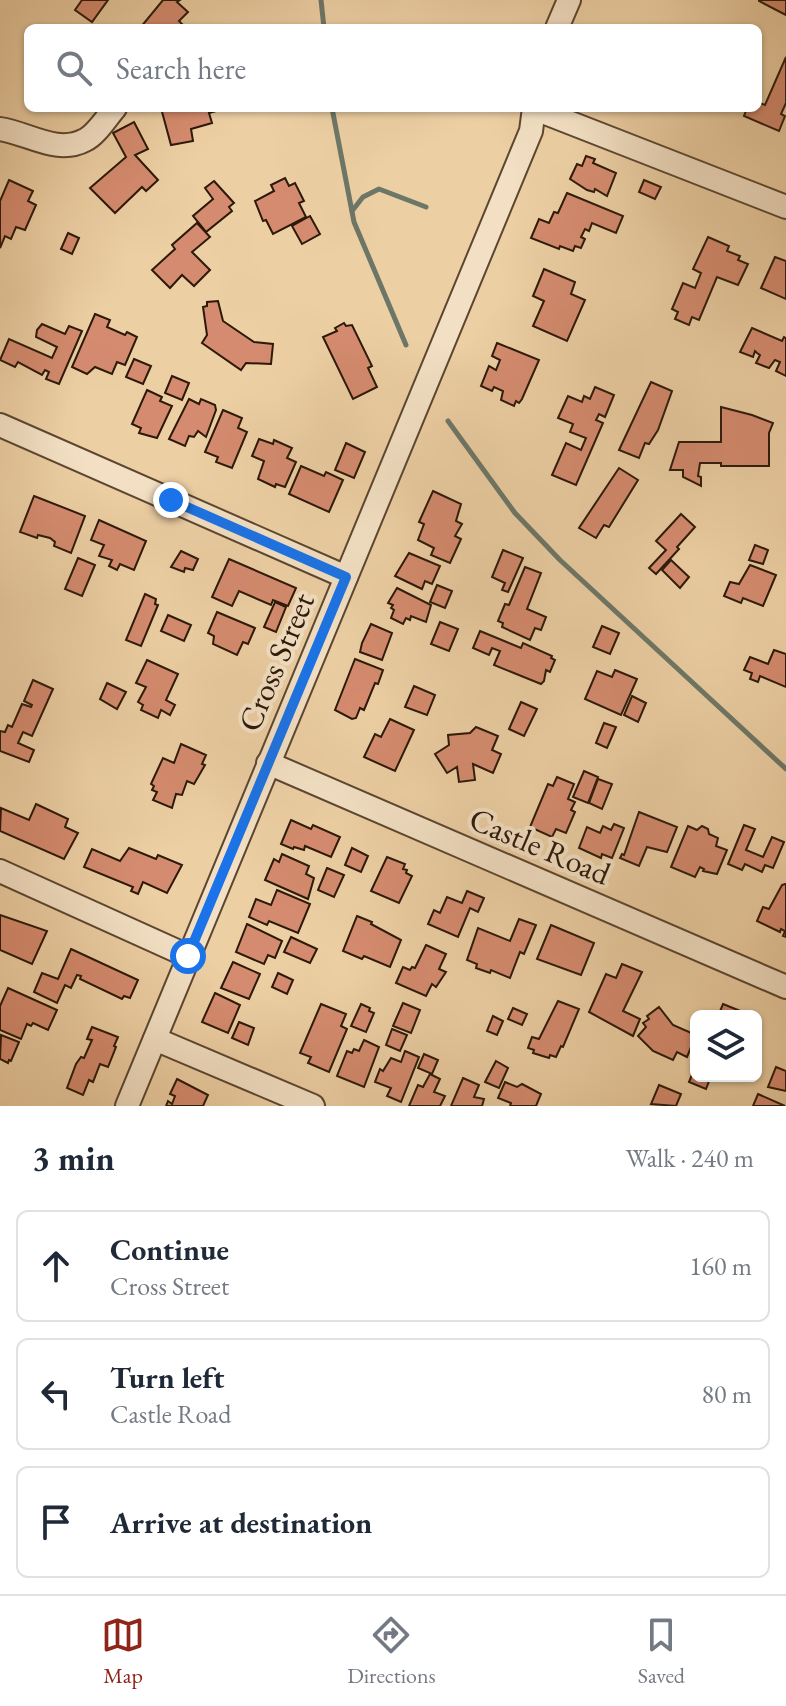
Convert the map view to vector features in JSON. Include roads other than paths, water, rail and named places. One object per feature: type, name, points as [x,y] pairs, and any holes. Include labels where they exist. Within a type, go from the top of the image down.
[{"type":"street","points":[[559,24],[569,0]]},
{"type":"street","points":[[0,129],[17,131],[59,147],[86,140],[111,112]]},
{"type":"street","name":"Cross Street","points":[[127,1106],[531,131],[533,112]]},
{"type":"street","points":[[544,112],[786,207]]},
{"type":"street","points":[[0,425],[346,577]]},
{"type":"street","name":"Castle Road","points":[[268,763],[786,987]]},
{"type":"street","points":[[0,871],[188,956]]},
{"type":"street","points":[[155,1039],[313,1106]]},
{"type":"waterway","points":[[321,0],[324,24]]},
{"type":"waterway","points":[[333,112],[354,222],[406,345]]},
{"type":"waterway","points":[[352,211],[363,197],[379,189],[426,207]]},
{"type":"waterway","points":[[448,421],[515,513],[560,560],[786,769]]}]
